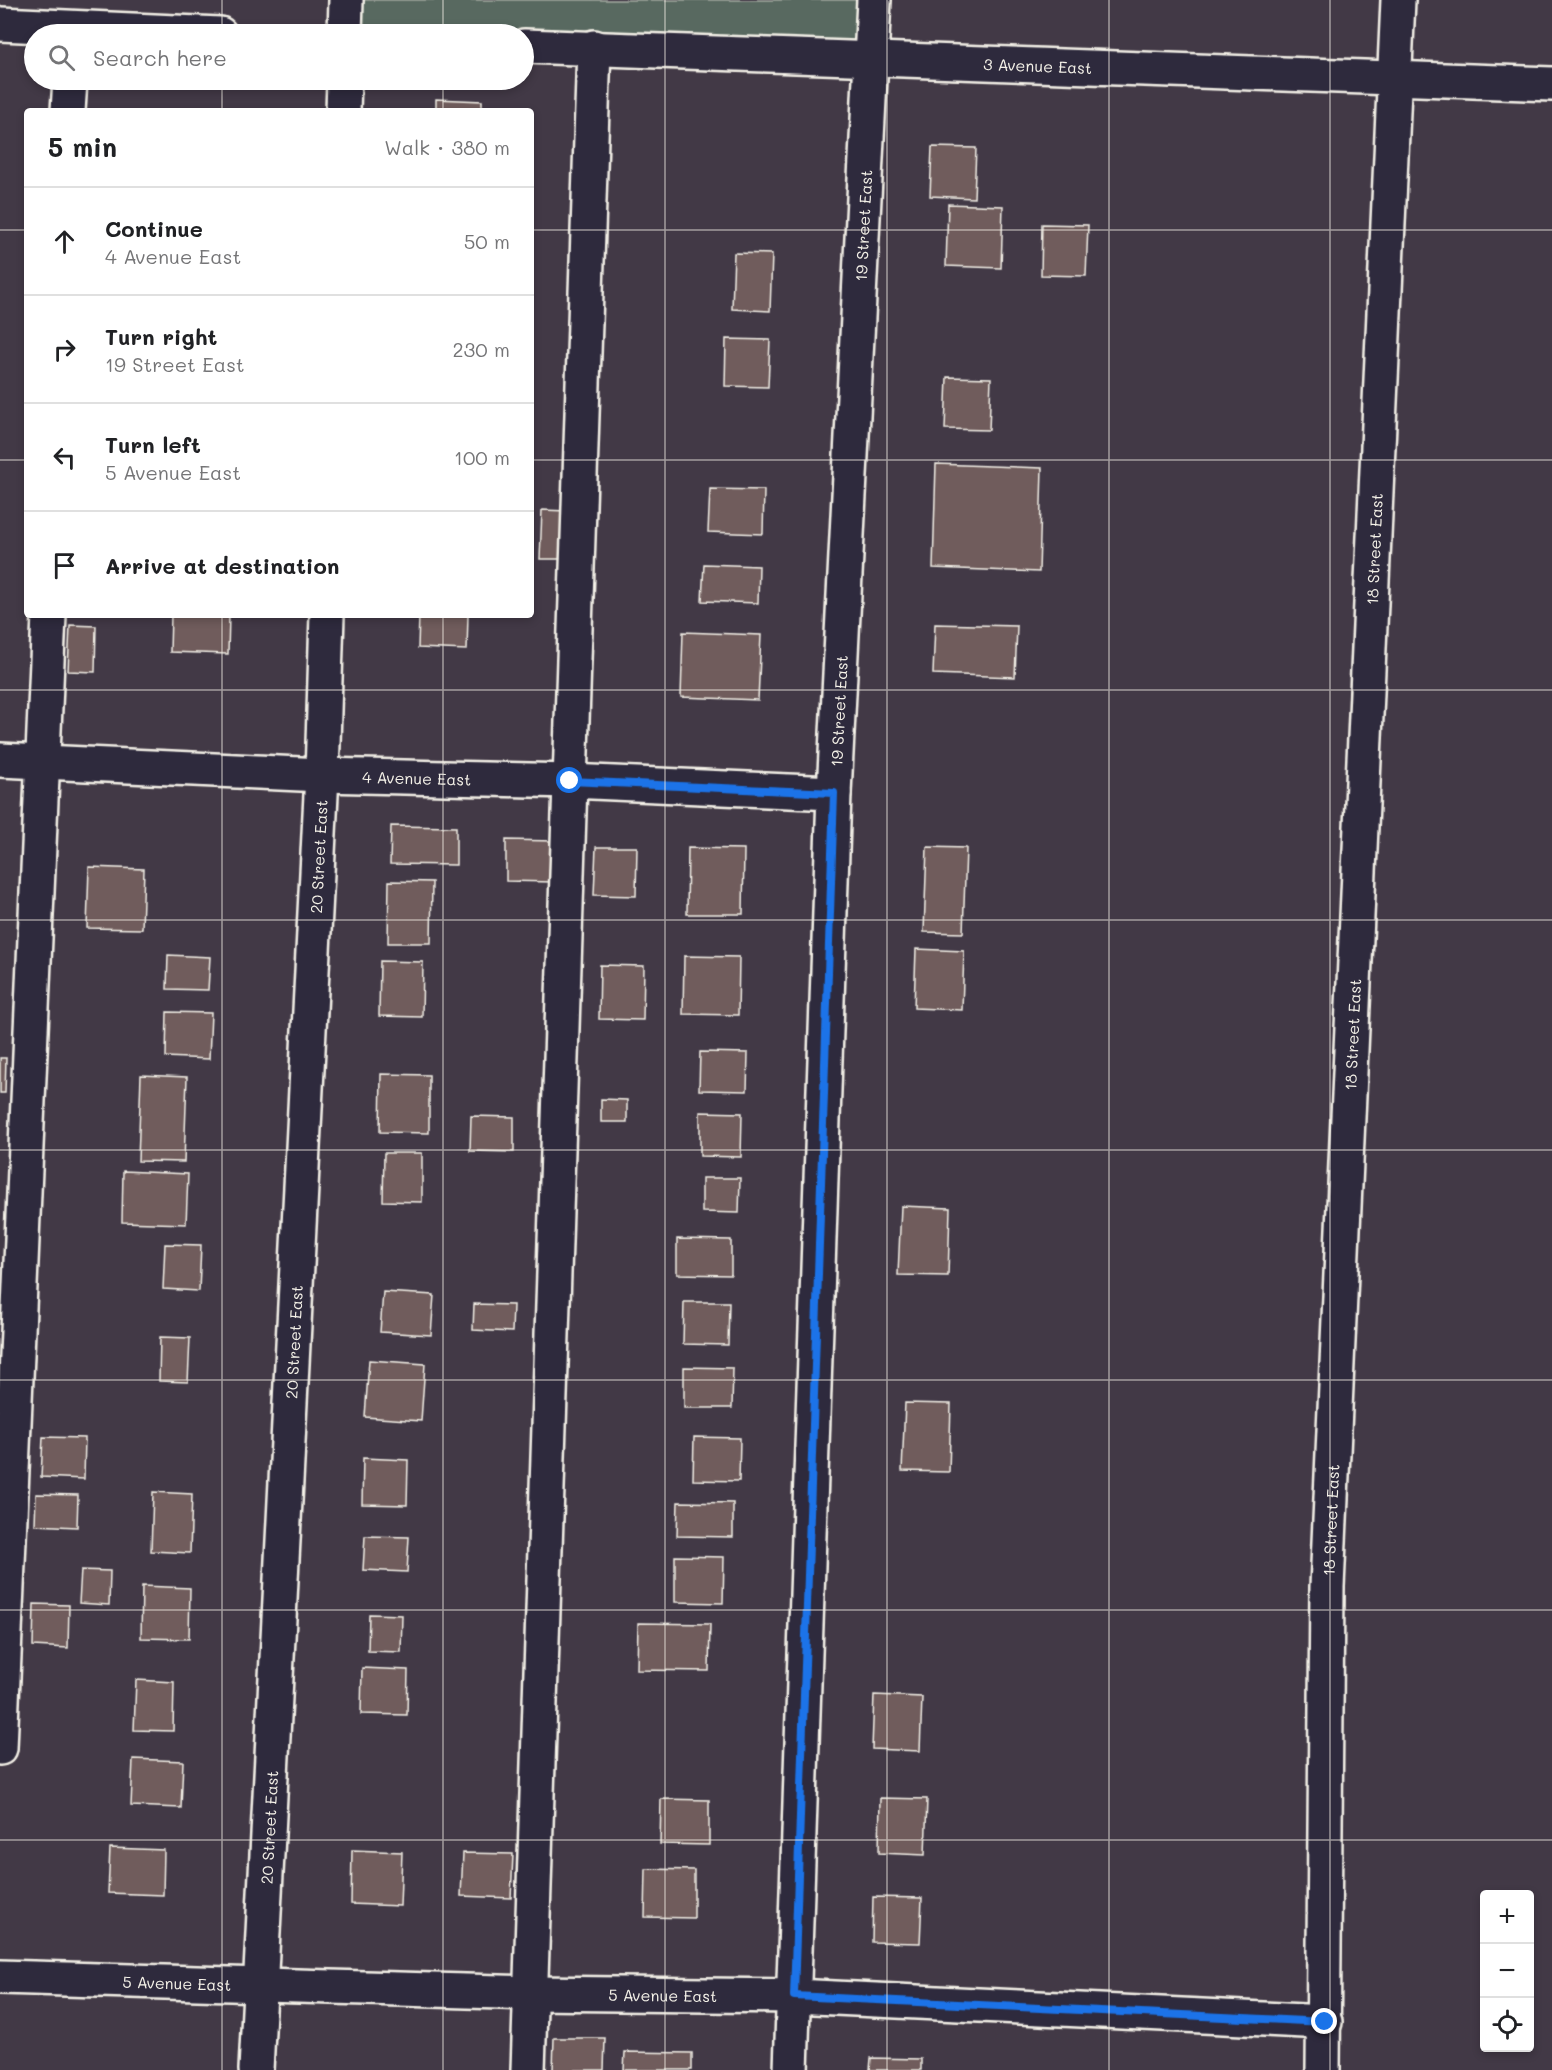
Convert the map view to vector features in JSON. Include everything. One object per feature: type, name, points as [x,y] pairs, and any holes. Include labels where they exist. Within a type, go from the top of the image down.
[{"type":"street","points":[[345,24],[346,0]]},
{"type":"street","name":"19 Street East","points":[[791,2070],[834,793],[873,60],[874,0]]},
{"type":"street","name":"18 Street East","points":[[1323,2070],[1327,1587],[1398,0]]},
{"type":"street","points":[[0,24],[72,20],[114,24]]},
{"type":"street","name":"3 Avenue East","points":[[534,46],[1552,84]]},
{"type":"street","points":[[528,2070],[594,47]]},
{"type":"street","points":[[68,108],[69,90]]},
{"type":"street","points":[[343,108],[344,90]]},
{"type":"street","points":[[0,1748],[49,618]]},
{"type":"street","name":"20 Street East","points":[[256,2070],[322,775],[327,618]]},
{"type":"street","name":"4 Avenue East","points":[[0,760],[322,775],[570,781],[834,793]]},
{"type":"street","name":"5 Avenue East","points":[[0,1977],[532,1993],[794,1996],[1325,2022]]},
{"type":"green space","points":[[346,0],[867,0],[866,52],[534,35],[534,24],[345,24]]},
{"type":"building","points":[[436,99],[482,101],[482,108],[436,108]]},
{"type":"building","points":[[932,147],[976,148],[974,198],[930,196]]},
{"type":"building","points":[[948,204],[1003,206],[1001,268],[946,266]]},
{"type":"building","points":[[1042,224],[1088,225],[1086,276],[1041,275]]},
{"type":"building","points":[[734,253],[772,254],[770,311],[732,309]]},
{"type":"building","points":[[726,339],[770,340],[768,387],[725,386]]},
{"type":"building","points":[[947,377],[991,378],[989,430],[945,429]]},
{"type":"building","points":[[936,464],[1042,468],[1039,572],[933,568]]},
{"type":"building","points":[[710,489],[764,490],[763,534],[708,532]]},
{"type":"building","points":[[542,510],[567,511],[566,559],[540,559]]},
{"type":"building","points":[[704,564],[759,566],[758,603],[702,601]]},
{"type":"building","points":[[171,618],[229,618],[228,654],[170,652]]},
{"type":"building","points":[[419,618],[468,618],[467,650],[418,648]]},
{"type":"building","points":[[935,624],[1017,626],[1015,677],[933,674]]},
{"type":"building","points":[[70,625],[96,626],[95,672],[68,671]]},
{"type":"building","points":[[683,632],[761,635],[758,700],[681,697]]},
{"type":"building","points":[[391,826],[456,827],[456,865],[390,864]]},
{"type":"building","points":[[506,840],[554,841],[553,882],[506,881]]},
{"type":"building","points":[[596,847],[637,847],[636,896],[594,895]]},
{"type":"building","points":[[927,847],[966,848],[963,933],[924,932]]},
{"type":"building","points":[[688,848],[744,849],[743,914],[687,914]]},
{"type":"building","points":[[89,867],[144,869],[142,929],[87,928]]},
{"type":"building","points":[[389,881],[432,882],[431,943],[388,943]]},
{"type":"building","points":[[916,949],[964,951],[962,1010],[914,1008]]},
{"type":"building","points":[[168,955],[210,957],[208,990],[167,989]]},
{"type":"building","points":[[684,956],[739,957],[738,1015],[683,1014]]},
{"type":"building","points":[[380,961],[423,962],[422,1017],[379,1016]]},
{"type":"building","points":[[600,965],[644,966],[643,1020],[599,1019]]},
{"type":"building","points":[[167,1012],[211,1013],[209,1059],[166,1057]]},
{"type":"building","points":[[700,1052],[748,1053],[747,1091],[699,1090]]},
{"type":"building","points":[[0,1058],[6,1058],[5,1093],[0,1093]]},
{"type":"building","points":[[381,1074],[429,1075],[429,1133],[380,1132]]},
{"type":"building","points":[[141,1075],[187,1077],[184,1162],[138,1161]]},
{"type":"building","points":[[601,1099],[627,1100],[627,1122],[601,1122]]},
{"type":"building","points":[[700,1112],[742,1113],[741,1157],[700,1156]]},
{"type":"building","points":[[471,1116],[514,1117],[514,1152],[470,1151]]},
{"type":"building","points":[[384,1153],[422,1153],[422,1202],[383,1201]]},
{"type":"building","points":[[123,1171],[188,1174],[186,1224],[122,1222]]},
{"type":"building","points":[[702,1178],[740,1178],[739,1213],[702,1212]]},
{"type":"building","points":[[901,1206],[950,1208],[948,1276],[898,1275]]},
{"type":"building","points":[[677,1239],[731,1240],[731,1275],[677,1274]]},
{"type":"building","points":[[165,1244],[201,1245],[199,1291],[163,1289]]},
{"type":"building","points":[[383,1292],[434,1295],[431,1335],[380,1332]]},
{"type":"building","points":[[684,1302],[729,1302],[728,1345],[683,1344]]},
{"type":"building","points":[[474,1304],[513,1305],[512,1332],[473,1330]]},
{"type":"building","points":[[160,1337],[190,1338],[188,1382],[159,1381]]},
{"type":"building","points":[[369,1360],[425,1364],[421,1421],[365,1417]]},
{"type":"building","points":[[684,1367],[733,1368],[732,1408],[684,1408]]},
{"type":"building","points":[[905,1403],[951,1404],[949,1472],[902,1471]]},
{"type":"building","points":[[43,1437],[85,1438],[84,1479],[41,1477]]},
{"type":"building","points":[[694,1437],[740,1438],[739,1481],[693,1480]]},
{"type":"building","points":[[363,1458],[408,1460],[407,1505],[362,1504]]},
{"type":"building","points":[[153,1492],[192,1494],[190,1553],[151,1551]]},
{"type":"building","points":[[36,1494],[78,1495],[77,1527],[35,1525]]},
{"type":"building","points":[[678,1502],[733,1503],[733,1537],[677,1536]]},
{"type":"building","points":[[365,1536],[409,1537],[407,1572],[363,1570]]},
{"type":"building","points":[[675,1556],[724,1557],[723,1603],[675,1602]]},
{"type":"building","points":[[81,1570],[110,1571],[109,1605],[79,1603]]},
{"type":"building","points":[[142,1586],[190,1588],[189,1639],[141,1638]]},
{"type":"building","points":[[34,1604],[69,1605],[68,1648],[33,1646]]},
{"type":"building","points":[[369,1614],[402,1615],[401,1652],[368,1651]]},
{"type":"building","points":[[638,1623],[710,1624],[709,1671],[637,1670]]},
{"type":"building","points":[[362,1668],[408,1670],[407,1715],[361,1714]]},
{"type":"building","points":[[136,1680],[174,1682],[173,1731],[134,1730]]},
{"type":"building","points":[[874,1695],[922,1697],[920,1751],[872,1749]]},
{"type":"building","points":[[133,1759],[183,1761],[181,1808],[131,1806]]},
{"type":"building","points":[[880,1798],[927,1799],[925,1855],[879,1853]]},
{"type":"building","points":[[661,1799],[709,1800],[709,1845],[660,1844]]},
{"type":"building","points":[[110,1848],[164,1850],[163,1895],[108,1893]]},
{"type":"building","points":[[352,1850],[402,1852],[400,1906],[351,1904]]},
{"type":"building","points":[[463,1853],[513,1854],[511,1898],[461,1896]]},
{"type":"building","points":[[646,1869],[694,1870],[694,1918],[645,1917]]},
{"type":"building","points":[[873,1897],[922,1898],[920,1943],[872,1942]]},
{"type":"building","points":[[554,2038],[605,2038],[604,2070],[553,2070]]},
{"type":"building","points":[[625,2052],[692,2053],[692,2070],[624,2070]]},
{"type":"building","points":[[871,2058],[921,2059],[921,2070],[870,2070]]},
{"type":"route","points":[[570,781],[834,793],[794,1996],[1325,2022]]}]
